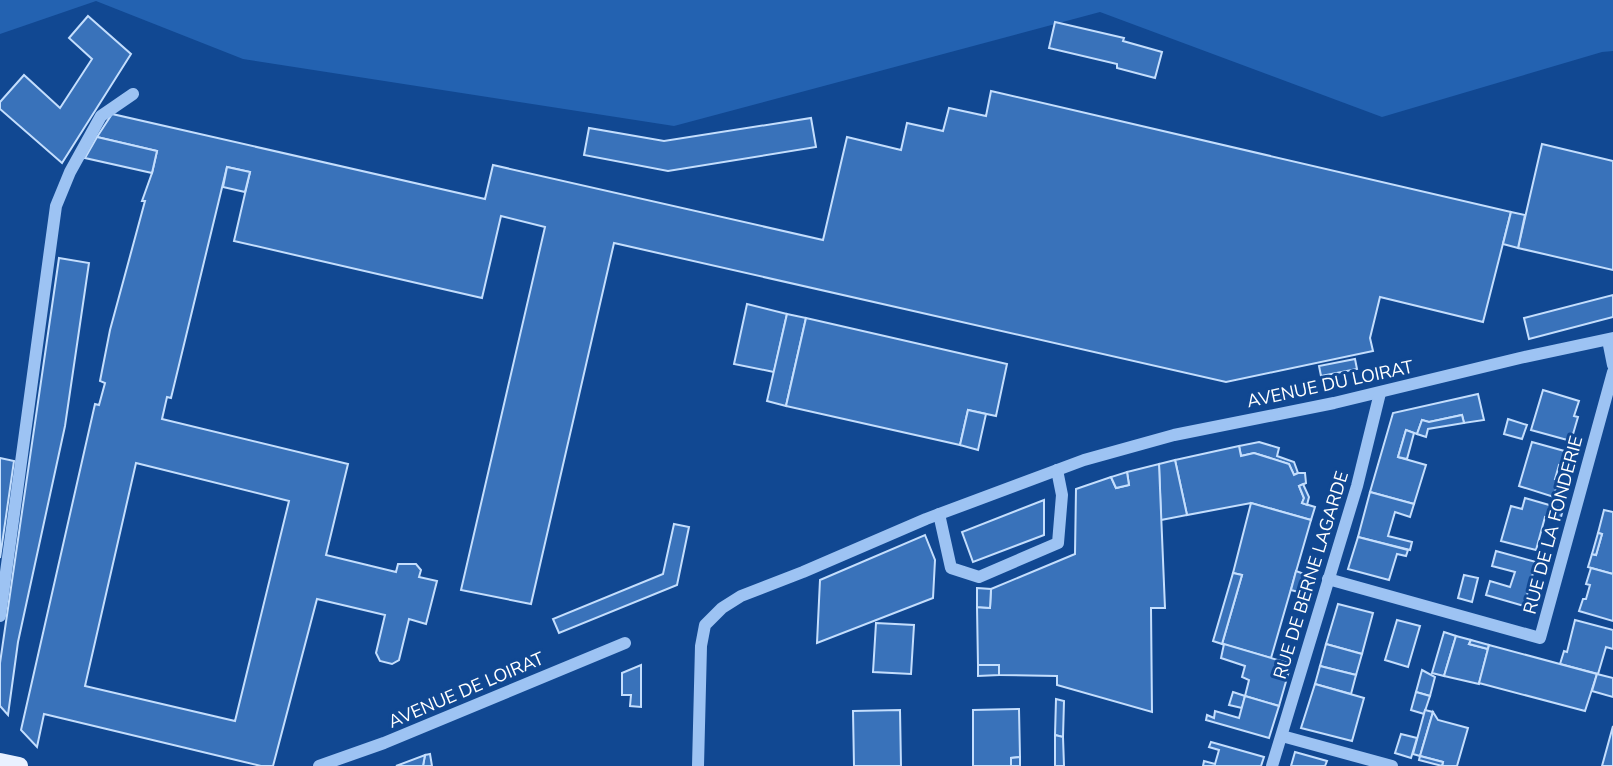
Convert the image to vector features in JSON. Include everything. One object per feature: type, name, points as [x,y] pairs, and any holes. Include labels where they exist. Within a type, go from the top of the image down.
[{"type":"main road","points":[[0,762],[19,766]]},
{"type":"street","points":[[0,616],[56,206],[70,172],[101,116],[133,94]]},
{"type":"street","points":[[1611,339],[1613,365]]},
{"type":"street","name":"AVENUE DU LOIRAT","points":[[698,766],[701,646],[705,625],[722,608],[741,596],[939,514],[1084,460],[1174,435],[1380,393],[1520,358],[1611,339]]},
{"type":"street","name":"RUE DE LA FONDERIE","points":[[1328,579],[1540,638],[1613,372]]},
{"type":"street","name":"RUE DE BERNE LAGARDE","points":[[1272,766],[1357,486],[1380,393]]},
{"type":"street","points":[[939,514],[951,568],[979,577],[1058,543],[1062,495],[1057,470]]},
{"type":"street","name":"AVENUE DE LOIRAT","points":[[319,766],[384,743],[625,643]]},
{"type":"street","points":[[1282,736],[1392,766]]},
{"type":"shaded area","points":[[0,0],[1613,0],[1613,51],[1382,117],[1100,12],[674,126],[243,59],[96,1],[0,34]]},
{"type":"building","points":[[88,16],[131,54],[62,163],[0,109],[0,102],[24,75],[60,108],[92,59],[69,38]]},
{"type":"building","points":[[1055,22],[1124,38],[1123,41],[1162,52],[1155,78],[1117,68],[1117,64],[1049,48]]},
{"type":"building","points":[[991,91],[1511,212],[1483,322],[1380,297],[1370,338],[1373,351],[1226,382],[614,243],[531,604],[461,590],[545,227],[501,216],[482,298],[234,241],[250,172],[227,167],[171,398],[167,397],[162,419],[348,464],[326,555],[396,572],[398,564],[416,564],[421,570],[419,577],[437,581],[426,624],[409,619],[399,660],[392,664],[380,661],[376,653],[385,615],[317,599],[273,766],[261,766],[44,714],[37,747],[21,730],[95,404],[99,405],[105,383],[100,381],[110,330],[157,151],[97,137],[112,114],[485,199],[493,165],[823,240],[847,137],[901,150],[907,123],[943,131],[949,108],[986,116]],"holes":[[[136,463],[289,501],[235,721],[85,686]]]},
{"type":"building","points":[[811,118],[816,147],[668,171],[584,155],[589,128],[664,141]]},
{"type":"building","points":[[97,137],[157,151],[152,173],[85,158]]},
{"type":"building","points":[[1542,144],[1613,161],[1613,270],[1518,248]]},
{"type":"building","points":[[227,167],[250,172],[245,192],[223,187]]},
{"type":"building","points":[[1511,212],[1525,215],[1518,248],[1503,244]]},
{"type":"building","points":[[59,258],[89,263],[65,426],[18,642],[8,715],[0,706],[0,663]]},
{"type":"building","points":[[1613,295],[1613,317],[1529,339],[1524,318]]},
{"type":"building","points":[[747,304],[787,314],[774,372],[734,364]]},
{"type":"building","points":[[787,314],[806,318],[786,406],[767,401]]},
{"type":"building","points":[[806,318],[1007,364],[996,416],[968,410],[960,445],[786,406]]},
{"type":"building","points":[[1355,359],[1357,369],[1321,376],[1319,366]]},
{"type":"building","points":[[1543,390],[1579,401],[1574,416],[1578,417],[1571,441],[1531,430]]},
{"type":"building","points":[[1478,394],[1484,420],[1464,423],[1462,415],[1429,422],[1422,420],[1417,434],[1406,430],[1398,457],[1426,465],[1414,504],[1370,492],[1393,413]]},
{"type":"building","points":[[968,410],[986,414],[978,450],[960,445]]},
{"type":"building","points":[[1462,415],[1464,423],[1428,429],[1426,437],[1417,434],[1422,420],[1429,422]]},
{"type":"building","points":[[1508,419],[1527,425],[1522,439],[1504,434]]},
{"type":"building","points":[[1406,430],[1414,433],[1407,459],[1398,457]]},
{"type":"building","points":[[1259,442],[1279,448],[1277,456],[1294,462],[1298,473],[1294,475],[1289,464],[1254,453],[1241,456],[1239,446]]},
{"type":"building","points":[[1532,442],[1568,452],[1563,466],[1559,465],[1554,497],[1519,486]]},
{"type":"building","points":[[1239,446],[1241,456],[1254,453],[1289,464],[1294,475],[1305,473],[1306,483],[1299,486],[1304,498],[1302,503],[1315,507],[1311,520],[1251,503],[1187,515],[1175,460]]},
{"type":"building","points":[[0,458],[14,461],[0,558]]},
{"type":"building","points":[[1175,460],[1187,515],[1161,520],[1159,464]]},
{"type":"building","points":[[1159,464],[1165,608],[1151,608],[1152,712],[1057,685],[1057,676],[999,675],[999,665],[978,665],[977,607],[990,608],[991,589],[1075,554],[1076,489],[1111,477],[1116,488],[1129,485],[1127,472]]},
{"type":"building","points":[[1127,472],[1129,485],[1116,488],[1111,477]]},
{"type":"building","points":[[1303,484],[1309,497],[1307,505],[1302,503],[1304,498],[1299,486]]},
{"type":"building","points":[[1370,492],[1414,504],[1410,517],[1395,512],[1388,536],[1412,542],[1410,550],[1358,537]]},
{"type":"building","points":[[1525,498],[1563,509],[1560,521],[1545,517],[1536,550],[1501,541],[1511,506],[1522,509]]},
{"type":"building","points":[[1044,500],[1044,535],[973,562],[962,532]]},
{"type":"building","points":[[1251,503],[1311,520],[1271,658],[1222,644],[1242,575],[1233,573]]},
{"type":"building","points":[[1604,510],[1613,512],[1613,574],[1588,567],[1592,554],[1596,555],[1602,534],[1598,533]]},
{"type":"building","points":[[674,524],[689,527],[677,585],[559,633],[553,619],[663,574]]},
{"type":"building","points":[[1598,533],[1602,534],[1596,555],[1592,554]]},
{"type":"building","points":[[925,535],[935,560],[933,598],[817,643],[820,580]]},
{"type":"building","points":[[1358,537],[1408,550],[1406,556],[1397,554],[1389,580],[1348,569]]},
{"type":"building","points":[[1496,551],[1536,562],[1524,606],[1486,595],[1490,581],[1510,587],[1515,572],[1492,566]]},
{"type":"building","points":[[1591,568],[1613,574],[1613,621],[1579,611],[1590,585],[1586,584]]},
{"type":"building","points":[[1296,571],[1307,575],[1302,593],[1291,590]]},
{"type":"building","points":[[1233,573],[1242,575],[1222,644],[1213,641]]},
{"type":"building","points":[[1464,575],[1478,578],[1472,602],[1458,598]]},
{"type":"building","points":[[977,588],[991,589],[990,608],[977,607]]},
{"type":"building","points":[[1338,604],[1373,613],[1362,654],[1326,644]]},
{"type":"building","points":[[1397,620],[1420,626],[1408,667],[1385,660]]},
{"type":"building","points":[[1575,620],[1613,630],[1613,649],[1606,647],[1598,674],[1560,664],[1564,651],[1567,652]]},
{"type":"building","points":[[876,623],[914,625],[911,674],[873,672]]},
{"type":"building","points":[[1444,632],[1456,636],[1444,676],[1432,673]]},
{"type":"building","points":[[1456,636],[1471,640],[1469,644],[1488,649],[1479,684],[1444,676]]},
{"type":"building","points":[[1471,640],[1489,645],[1488,649],[1469,644]]},
{"type":"building","points":[[1224,644],[1291,664],[1279,706],[1245,696],[1249,680],[1242,677],[1245,666],[1221,658]]},
{"type":"building","points":[[1326,644],[1362,654],[1356,675],[1320,666]]},
{"type":"building","points":[[1489,645],[1597,674],[1585,711],[1479,683]]},
{"type":"building","points":[[641,665],[641,707],[630,706],[631,695],[622,695],[622,673]]},
{"type":"building","points":[[978,665],[999,665],[999,675],[978,676]]},
{"type":"building","points":[[1320,666],[1356,675],[1351,694],[1315,684]]},
{"type":"building","points":[[1422,670],[1435,677],[1430,696],[1416,692]]},
{"type":"building","points":[[1597,674],[1613,678],[1613,697],[1592,691]]},
{"type":"building","points":[[1315,684],[1364,698],[1352,741],[1301,728]]},
{"type":"building","points":[[1233,692],[1245,696],[1242,708],[1229,705]]},
{"type":"building","points":[[1416,692],[1430,696],[1424,714],[1411,710]]},
{"type":"building","points":[[1245,696],[1279,706],[1269,738],[1206,720],[1207,715],[1214,718],[1215,711],[1239,718]]},
{"type":"building","points":[[1056,699],[1064,701],[1063,737],[1055,735]]},
{"type":"building","points":[[1019,709],[1020,757],[1011,758],[1011,766],[973,766],[973,710]]},
{"type":"building","points":[[900,710],[901,766],[854,766],[853,711]]},
{"type":"building","points":[[1425,710],[1433,712],[1420,756],[1413,754]]},
{"type":"building","points":[[1433,712],[1438,720],[1468,728],[1457,766],[1442,766],[1443,762],[1420,756]]},
{"type":"building","points":[[1613,726],[1613,766],[1602,766]]},
{"type":"building","points":[[1401,734],[1417,738],[1411,758],[1395,753]]},
{"type":"building","points":[[1055,735],[1063,737],[1064,766],[1055,766]]},
{"type":"building","points":[[1211,742],[1264,757],[1261,766],[1203,766],[1204,761],[1215,764],[1219,750],[1209,747]]},
{"type":"building","points":[[1295,752],[1327,761],[1325,766],[1291,766]]},
{"type":"building","points":[[430,754],[432,766],[423,766],[425,755]]},
{"type":"building","points":[[425,755],[423,766],[396,766]]},
{"type":"building","points":[[1420,756],[1443,762],[1442,766],[1419,760]]},
{"type":"building","points":[[1020,757],[1020,766],[1011,766],[1011,758]]}]
